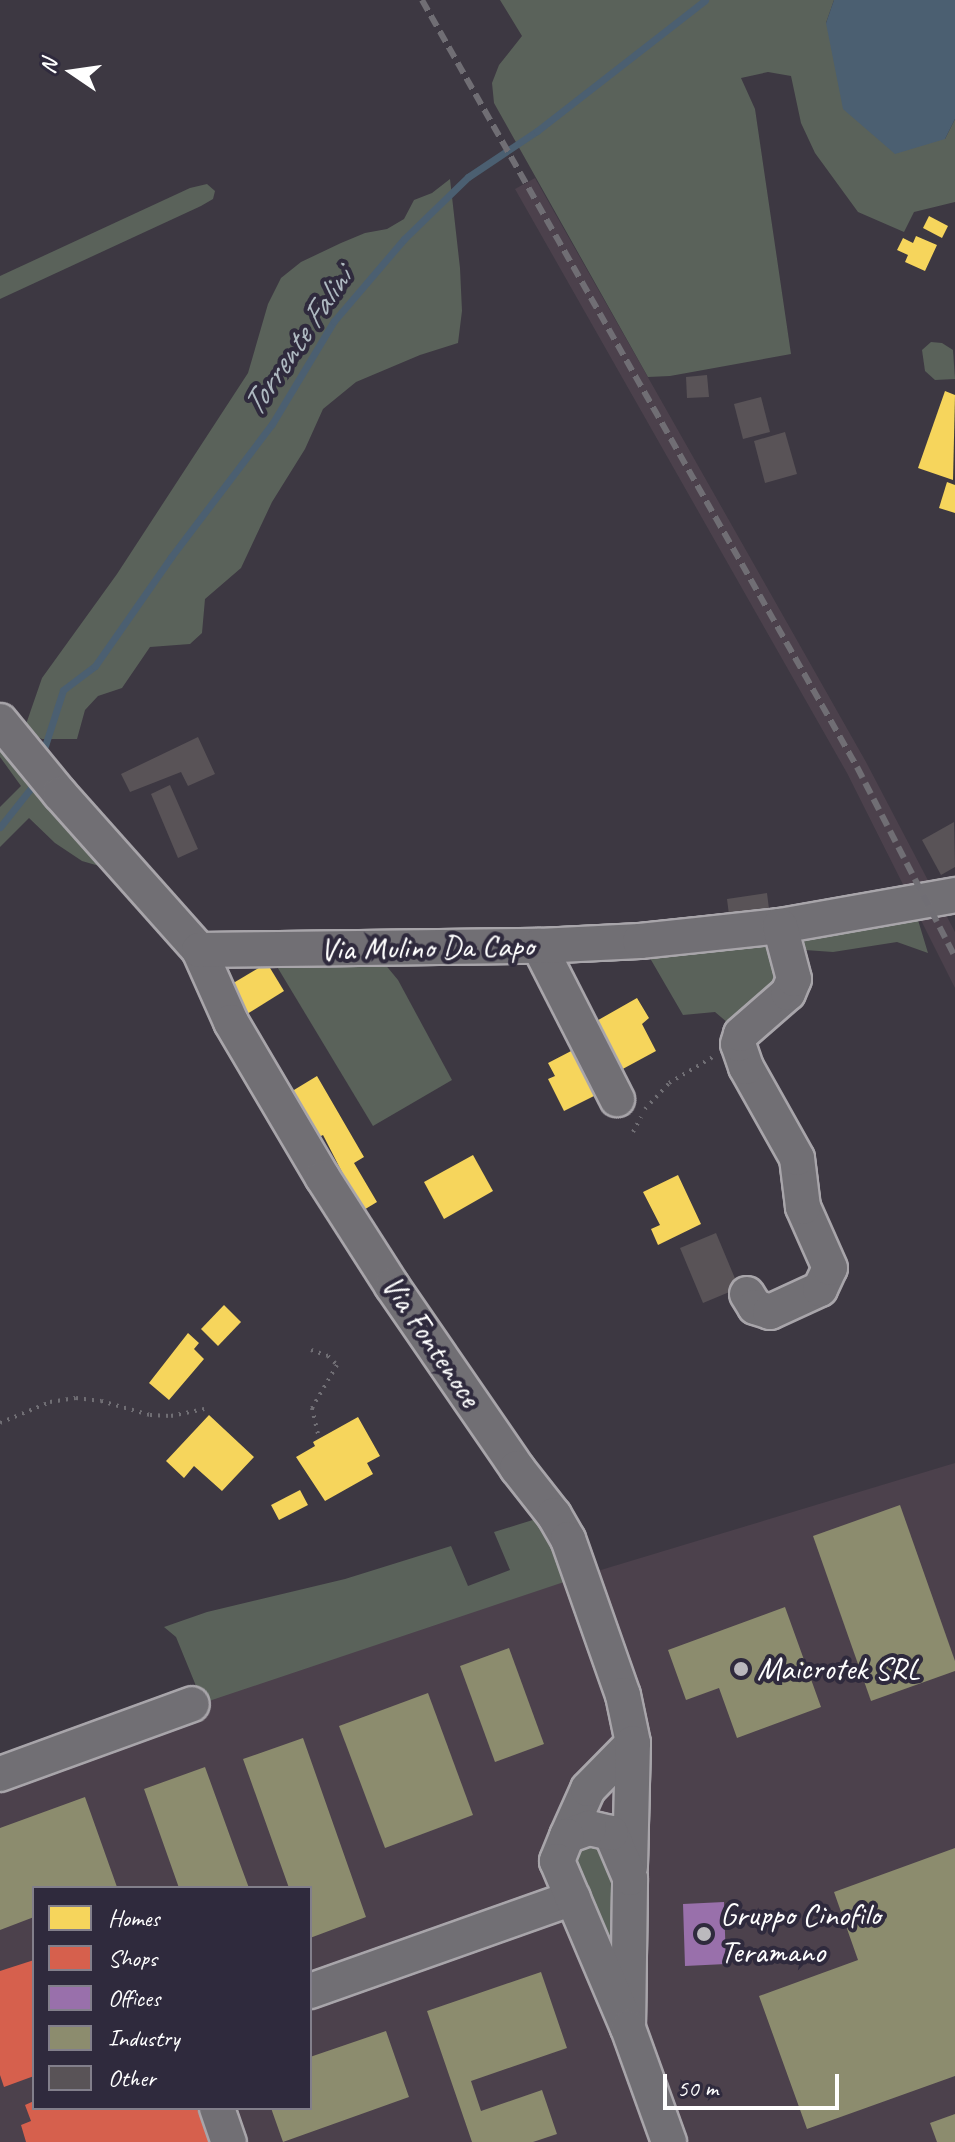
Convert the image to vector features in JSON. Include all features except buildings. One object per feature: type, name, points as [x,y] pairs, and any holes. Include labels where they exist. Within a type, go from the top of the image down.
[{"type":"street","points":[[0,721],[60,794],[199,950]]},
{"type":"street","name":"Via Mulino Da Capo","points":[[199,950],[539,946],[640,941],[780,926],[955,895]]},
{"type":"street","points":[[747,1294],[755,1307],[770,1312],[820,1289],[830,1268],[803,1207],[797,1158],[740,1054],[738,1044],[741,1034],[788,993],[794,979],[780,926]]},
{"type":"street","points":[[539,946],[617,1099]]},
{"type":"street","name":"Via Fontenoce","points":[[199,950],[231,1022],[323,1178],[392,1286],[568,1539],[623,1695],[633,1743],[628,2028]]},
{"type":"street","points":[[0,1774],[192,1704]]},
{"type":"street","name":"Via Fontenoce","points":[[633,1743],[588,1789],[557,1861],[628,2028],[669,2142]]},
{"type":"street","name":"Via Fontenoce","points":[[567,1836],[589,1828],[611,1833],[630,1878]]},
{"type":"street","points":[[312,1990],[573,1898]]},
{"type":"street","points":[[218,2110],[229,2142]]},
{"type":"path","points":[[633,1132],[649,1102],[669,1083],[710,1059],[741,1034]]},
{"type":"path","points":[[311,1350],[328,1356],[337,1365],[312,1408],[319,1438]]},
{"type":"path","points":[[0,1423],[50,1402],[76,1398],[101,1401],[150,1415],[171,1416],[204,1409]]},
{"type":"shaded area","points":[[500,0],[834,0],[826,23],[945,139],[955,119],[955,202],[914,212],[904,232],[858,212],[815,153],[801,123],[791,76],[768,72],[741,78],[755,109],[791,354],[670,376],[648,377],[494,103],[492,83],[499,65],[522,36]]},
{"type":"shaded area","points":[[535,178],[866,762],[955,932],[955,988],[847,773],[515,189]]},
{"type":"shaded area","points":[[450,179],[460,268],[462,311],[458,343],[356,382],[323,409],[305,449],[272,502],[241,568],[205,599],[202,633],[190,644],[150,647],[122,688],[98,696],[85,710],[77,739],[42,739],[24,730],[42,678],[117,574],[248,373],[268,304],[281,278],[301,262],[341,243],[365,233],[387,229],[404,219],[414,200],[432,193]]},
{"type":"shaded area","points":[[207,184],[215,191],[213,199],[201,206],[0,299],[0,276],[190,188]]},
{"type":"shaded area","points":[[931,342],[942,343],[953,350],[955,379],[935,380],[925,371],[922,350]]},
{"type":"shaded area","points":[[0,736],[106,868],[82,861],[55,843],[29,818],[0,847],[0,807],[21,786],[0,757]]},
{"type":"shaded area","points":[[909,914],[918,920],[928,953],[897,942],[833,952],[791,949],[787,937]]},
{"type":"shaded area","points":[[764,941],[772,945],[786,975],[734,1028],[715,1012],[683,1015],[647,953]]},
{"type":"shaded area","points":[[270,955],[379,957],[398,980],[452,1080],[373,1126]]},
{"type":"shaded area","points":[[955,1463],[955,2142],[0,2142],[0,1762],[538,1589]]},
{"type":"shaded area","points":[[536,1519],[570,1580],[203,1703],[176,1637],[164,1627],[207,1612],[345,1579],[451,1546],[468,1586],[510,1570],[494,1532]]},
{"type":"shaded area","points":[[610,1843],[612,1935],[606,1938],[570,1855],[574,1846]]},
{"type":"water","points":[[834,0],[955,0],[955,119],[945,139],[895,154],[843,109],[826,23]]},
{"type":"waterway","name":"Torrente Falini","points":[[44,749],[63,690],[95,666],[171,557],[272,424],[334,321],[404,239],[468,177],[537,131],[705,0]]},
{"type":"waterway","name":"Torrente Falini","points":[[0,827],[35,783]]},
{"type":"railway","points":[[422,0],[857,767],[955,957]]},
{"type":"place","name":"Maicrotek SRL","points":[[741,1669]]},
{"type":"place","name":"Gruppo Cinofilo Teramano","points":[[704,1934]]}]
